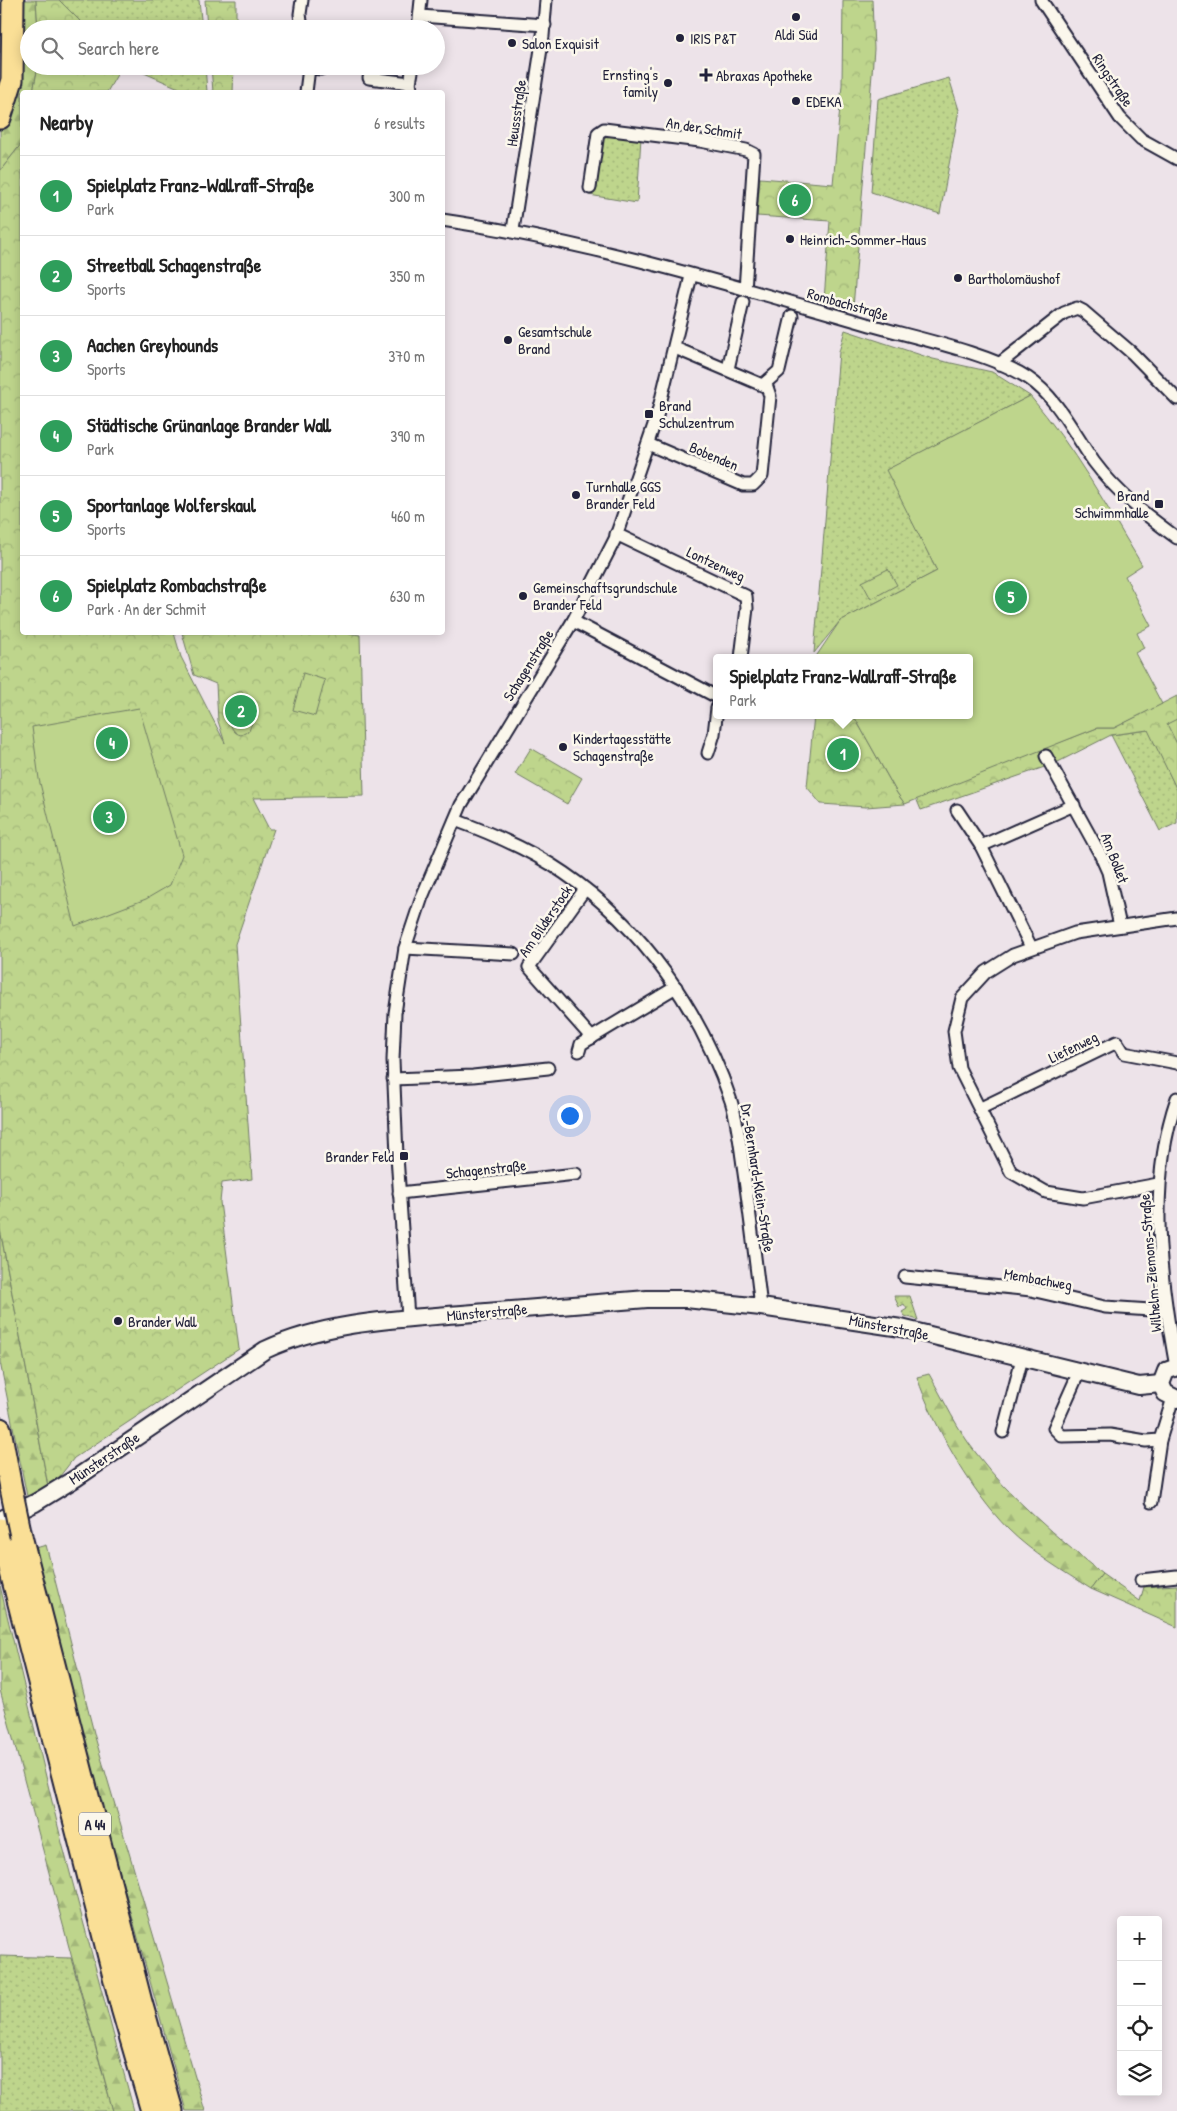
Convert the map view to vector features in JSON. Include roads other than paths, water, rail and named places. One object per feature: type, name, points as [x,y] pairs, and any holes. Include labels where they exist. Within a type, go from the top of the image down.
[{"type":"highway","points":[[0,118],[12,80],[13,0]]},
{"type":"highway","points":[[0,91],[12,59]]},
{"type":"highway","name":"A 44","points":[[0,1429],[11,1488],[8,1536],[122,2008],[152,2111]]},
{"type":"highway","name":"A 44","points":[[8,1536],[172,2111]]},
{"type":"street","points":[[301,20],[302,0]]},
{"type":"street","points":[[419,20],[421,0]]},
{"type":"street","name":"Heussstraße","points":[[513,230],[544,25],[546,0]]},
{"type":"street","name":"Ringstraße","points":[[1041,0],[1120,118],[1141,139],[1177,159]]},
{"type":"street","points":[[420,16],[544,25]]},
{"type":"street","points":[[306,90],[309,75]]},
{"type":"street","points":[[369,78],[411,88],[412,75]]},
{"type":"street","name":"An der Schmit","points":[[590,188],[598,133],[604,129],[700,142],[746,150],[754,154],[744,296]]},
{"type":"street","name":"Rombachstraße","points":[[445,220],[513,230],[691,276],[744,296],[999,364],[1027,377],[1048,396],[1112,485],[1131,504],[1177,538]]},
{"type":"street","name":"Schagenstraße","points":[[408,1318],[399,1193],[394,1079],[395,1017],[405,948],[422,897],[456,820],[486,761],[573,622],[594,584],[616,534],[648,444],[675,348],[691,276]]},
{"type":"street","points":[[728,369],[744,296]]},
{"type":"street","points":[[999,364],[1064,313],[1077,308],[1132,353],[1177,399]]},
{"type":"street","points":[[675,348],[764,384],[779,371],[792,316]]},
{"type":"street","name":"Bobenden","points":[[648,444],[743,485],[753,485],[762,476],[764,461],[770,396],[764,384]]},
{"type":"street","name":"Lontzenweg","points":[[616,534],[746,596],[747,608],[741,654]]},
{"type":"street","points":[[573,622],[713,695]]},
{"type":"street","points":[[708,753],[714,734],[716,719]]},
{"type":"street","name":"Am Bollet","points":[[1046,756],[1094,842],[1108,872],[1120,926]]},
{"type":"street","points":[[981,846],[1074,805]]},
{"type":"street","points":[[957,810],[963,815],[981,846],[1031,947]]},
{"type":"street","name":"Dr.-Bernhard-Klein-Straße","points":[[456,820],[508,842],[542,860],[585,889],[637,936],[676,987],[712,1052],[733,1110],[739,1136],[761,1307]]},
{"type":"street","name":"Am Bilderstock","points":[[585,889],[529,966],[592,1038]]},
{"type":"street","points":[[1158,1184],[1083,1198],[1046,1192],[1011,1172],[981,1108],[959,1068],[954,1031],[962,998],[986,972],[1031,947],[1075,933],[1177,918]]},
{"type":"street","points":[[405,948],[514,954]]},
{"type":"street","points":[[579,1051],[580,1044],[676,987]]},
{"type":"street","name":"Liefenweg","points":[[981,1108],[1117,1042],[1124,1053],[1177,1063]]},
{"type":"street","points":[[394,1079],[473,1076],[548,1068]]},
{"type":"street","name":"Wilhelm-Ziemons-Straße","points":[[1177,1098],[1169,1121],[1158,1184],[1160,1242],[1166,1311],[1177,1367]]},
{"type":"street","name":"Schagenstraße","points":[[399,1193],[576,1174]]},
{"type":"street","name":"Membachweg","points":[[905,1277],[1030,1290],[1105,1307],[1166,1311]]},
{"type":"street","name":"Münsterstraße","points":[[0,1520],[76,1478],[265,1350],[285,1340],[343,1326],[408,1318],[647,1299],[686,1299],[761,1307],[901,1328],[1139,1386],[1161,1384]]},
{"type":"street","points":[[1003,1432],[1022,1358]]},
{"type":"street","points":[[1151,1502],[1160,1440],[1175,1398],[1165,1393],[1161,1384],[1166,1371],[1177,1367]]},
{"type":"street","points":[[1079,1372],[1054,1428],[1059,1434],[1062,1436],[1110,1435],[1146,1441],[1160,1440]]},
{"type":"street","points":[[1141,1580],[1177,1576]]},
{"type":"place","name":"Aldi Süd","points":[[796,17]]},
{"type":"place","name":"IRIS P&T","points":[[680,38]]},
{"type":"place","name":"Salon Exquisit","points":[[512,43]]},
{"type":"place","name":"Abraxas Apotheke","points":[[706,75]]},
{"type":"place","name":"Ernsting's family","points":[[668,83]]},
{"type":"place","name":"EDEKA","points":[[796,101]]},
{"type":"place","name":"Spielplatz Rombachstraße","points":[[795,200]]},
{"type":"place","name":"Heinrich-Sommer-Haus","points":[[790,239]]},
{"type":"place","name":"Bartholomäushof","points":[[958,278]]},
{"type":"place","name":"Gesamtschule Brand","points":[[508,340]]},
{"type":"place","name":"Brand Schulzentrum","points":[[649,414]]},
{"type":"place","name":"Turnhalle GGS Brander Feld","points":[[576,495]]},
{"type":"place","name":"Brand Schwimmhalle","points":[[1159,504]]},
{"type":"place","name":"Gemeinschaftsgrundschule Brander Feld","points":[[523,596]]},
{"type":"place","name":"Sportanlage Wolferskaul","points":[[1011,597]]},
{"type":"place","name":"Streetball Schagenstraße","points":[[241,711]]},
{"type":"place","name":"Städtische Grünanlage Brander Wall","points":[[112,743]]},
{"type":"place","name":"Kindertagesstätte Schagenstraße","points":[[563,747]]},
{"type":"place","name":"Spielplatz Franz-Wallraff-Straße","points":[[843,754]]},
{"type":"place","name":"Aachen Greyhounds","points":[[109,817]]},
{"type":"place","name":"Brander Feld","points":[[404,1156]]},
{"type":"place","name":"Brander Wall","points":[[118,1321]]}]
